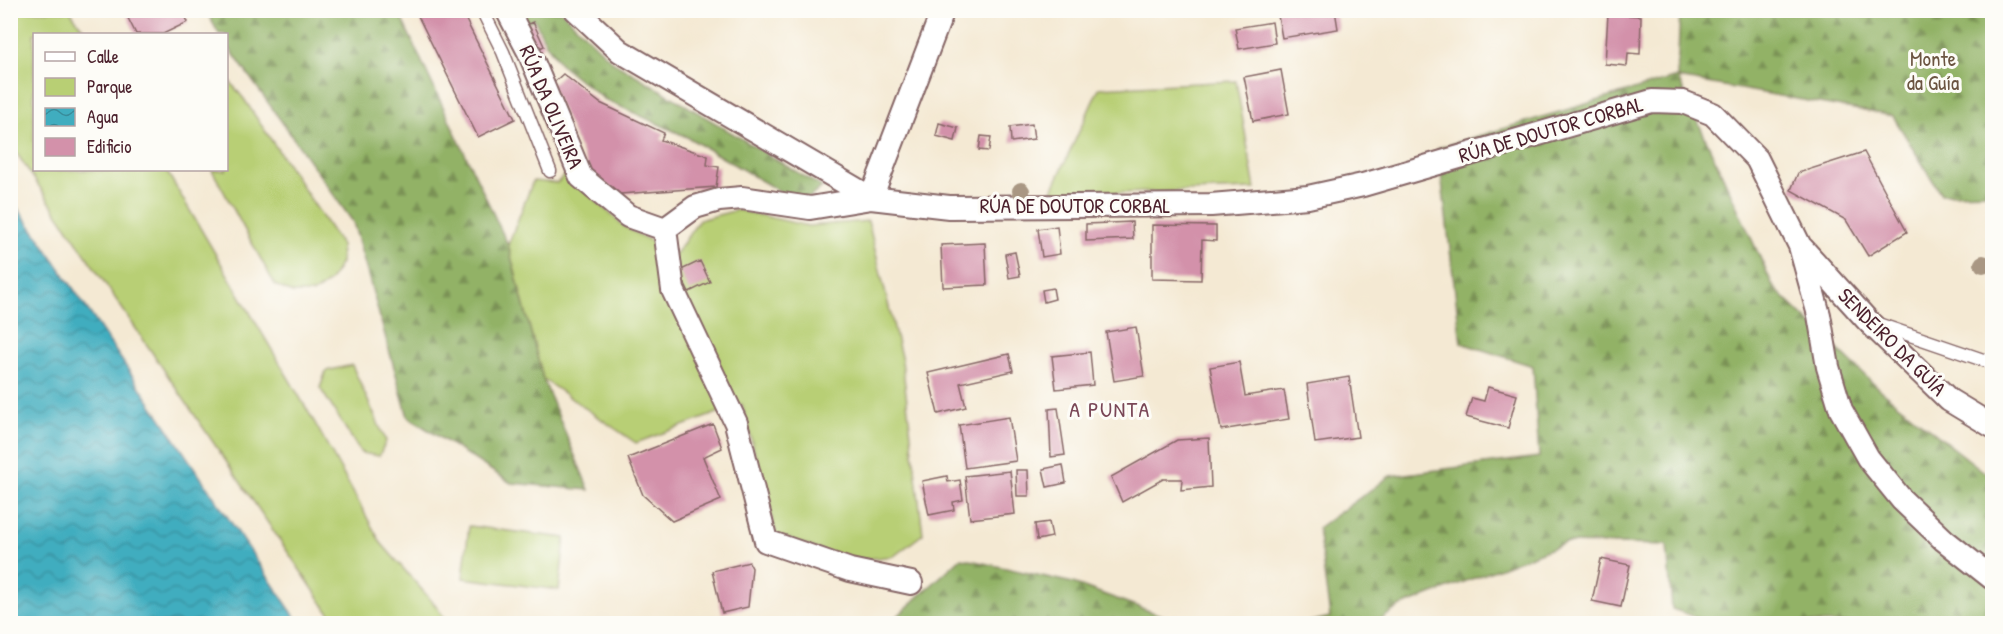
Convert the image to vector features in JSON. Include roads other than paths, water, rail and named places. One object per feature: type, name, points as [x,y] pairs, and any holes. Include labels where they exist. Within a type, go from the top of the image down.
[{"type":"street","name":"RÚA DA OLIVEIRA","points":[[507,10],[529,52],[581,177],[628,216],[665,229]]},
{"type":"street","name":"RÚA DE DOUTOR CORBAL","points":[[576,10],[620,51],[871,198]]},
{"type":"street","points":[[871,198],[943,10]]},
{"type":"street","name":"RÚA DE DOUTOR CORBAL","points":[[665,229],[695,207],[719,200],[742,198],[810,208],[871,198],[949,207],[1042,207],[1211,205],[1308,197],[1371,182],[1652,101],[1683,102],[1713,114],[1757,159],[1800,246],[1819,315],[1828,367],[1841,410],[1868,458],[1902,500],[1944,540],[1992,579]]},
{"type":"street","points":[[665,229],[673,290],[736,423],[766,541],[849,570],[911,583]]},
{"type":"street","name":"SENDEIRO DA GUÍA","points":[[1800,246],[1868,321],[1949,400],[1992,426]]},
{"type":"lane","points":[[482,10],[503,52],[550,171]]},
{"type":"lane","points":[[1868,321],[1992,363]]},
{"type":"water","points":[[10,198],[40,239],[299,623],[11,623]]},
{"type":"district","name":"A PUNTA","points":[[1110,409]]},
{"type":"park label","name":"Monte da Guía","points":[[1933,71]]}]
